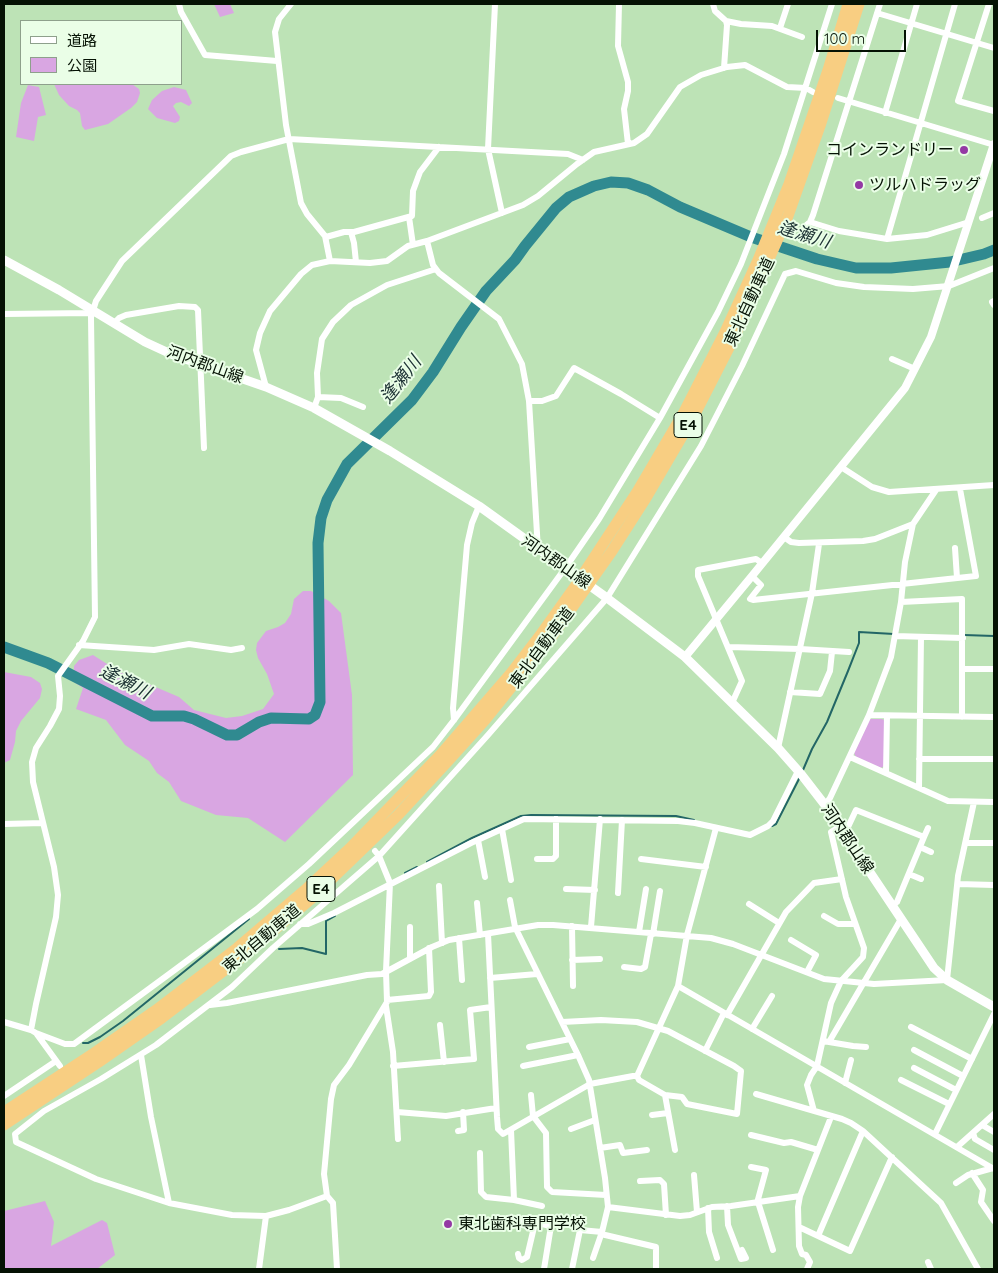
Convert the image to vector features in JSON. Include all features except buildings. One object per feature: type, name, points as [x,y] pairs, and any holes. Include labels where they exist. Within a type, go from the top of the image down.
[{"type":"highway","name":"東北自動車道","points":[[783,215],[848,4]]},
{"type":"highway","name":"東北自動車道","points":[[4,1124],[162,1018],[242,957],[311,899],[386,828],[450,760],[550,640],[684,412],[763,261],[820,126],[859,4]]},
{"type":"highway","name":"東北自動車道","points":[[4,1112],[94,1053],[185,988],[250,937],[324,872],[392,807],[442,754],[578,591]]},
{"type":"main road","name":"河内郡山線","points":[[4,260],[59,290],[145,342],[200,365],[266,387],[314,408],[390,451],[479,506],[538,550],[566,567],[685,657],[778,748],[825,805],[934,968],[947,980],[994,1007]]},
{"type":"street","points":[[179,4],[181,12],[205,55],[278,61]]},
{"type":"street","points":[[291,4],[283,12],[276,26],[275,41],[289,139],[302,203],[307,214],[326,237],[330,261]]},
{"type":"street","points":[[496,4],[488,149],[502,213]]},
{"type":"street","points":[[619,4],[618,46],[628,82],[624,109],[628,144]]},
{"type":"street","points":[[713,4],[715,11],[726,21],[780,28],[802,36]]},
{"type":"street","points":[[780,28],[788,4]]},
{"type":"street","points":[[7,1023],[33,1029],[65,1044],[74,1044],[257,909],[353,827],[395,782],[433,747],[566,567],[599,519],[660,418],[718,312],[741,264],[762,206],[784,154],[832,4]]},
{"type":"street","points":[[804,227],[810,222],[880,4]]},
{"type":"street","points":[[885,113],[916,4]]},
{"type":"street","points":[[887,239],[956,4]]},
{"type":"street","points":[[989,4],[958,100],[994,112]]},
{"type":"street","points":[[877,13],[994,48]]},
{"type":"street","points":[[724,68],[726,21]]},
{"type":"street","points":[[266,387],[256,350],[260,333],[270,311],[306,269],[317,263],[330,261],[387,261],[404,248],[523,204],[538,196],[583,160],[598,151],[638,140],[651,130],[680,87],[701,75],[724,68],[745,65],[787,87],[806,88],[813,92]]},
{"type":"street","points":[[685,657],[905,388],[931,337],[994,145],[838,98]]},
{"type":"street","points":[[4,1096],[58,1063],[33,1029],[58,902],[54,867],[33,782],[32,762],[36,748],[59,708],[58,679],[60,673],[92,625],[95,614],[92,311],[96,301],[122,261],[231,156],[289,139],[568,154],[583,160]]},
{"type":"street","points":[[326,237],[412,216],[413,191],[420,172],[439,147]]},
{"type":"street","points":[[982,218],[994,213]]},
{"type":"street","points":[[409,217],[413,245]]},
{"type":"street","points":[[810,222],[839,231],[887,239],[927,235],[969,222]]},
{"type":"street","points":[[351,232],[356,262]]},
{"type":"street","points":[[427,241],[436,269],[501,322],[520,360],[526,377],[529,401],[538,550]]},
{"type":"street","points":[[327,1196],[266,1216],[232,1215],[169,1203],[96,1179],[16,1142],[15,1134],[44,1112],[141,1054],[232,987],[377,854],[488,735],[607,598],[700,446],[742,366],[785,274],[796,271],[836,283],[864,288],[913,288],[949,284],[994,268]]},
{"type":"street","points":[[314,408],[318,397],[317,373],[322,339],[333,322],[351,305],[387,285],[436,269]]},
{"type":"street","points":[[994,301],[992,302],[994,306]]},
{"type":"street","points":[[114,323],[118,318],[126,315],[179,306],[194,307],[199,313],[204,448]]},
{"type":"street","points":[[4,314],[92,311]]},
{"type":"street","points":[[892,359],[915,369]]},
{"type":"street","points":[[529,401],[542,401],[556,396],[574,368],[660,418]]},
{"type":"street","points":[[318,397],[341,398],[362,407]]},
{"type":"street","points":[[841,467],[872,488],[889,492],[960,489],[994,485]]},
{"type":"street","points":[[752,576],[761,585],[750,598],[753,600],[976,576],[960,489]]},
{"type":"street","points":[[825,805],[869,716],[889,666],[913,524],[936,490]]},
{"type":"street","points":[[454,720],[453,708],[467,545],[472,523],[479,506]]},
{"type":"street","points":[[784,537],[791,542],[818,544],[875,540],[913,524]]},
{"type":"street","points":[[778,748],[812,593],[818,544]]},
{"type":"street","points":[[955,548],[957,578]]},
{"type":"street","points":[[732,703],[742,681],[698,576],[698,570],[756,559],[762,563]]},
{"type":"street","points":[[901,602],[962,599],[962,716]]},
{"type":"street","points":[[895,634],[921,637],[963,636]]},
{"type":"street","points":[[919,788],[921,637]]},
{"type":"street","points":[[79,645],[154,650],[189,644],[231,650],[242,648]]},
{"type":"street","points":[[729,647],[849,652]]},
{"type":"street","points":[[790,692],[820,694],[830,671],[832,652]]},
{"type":"street","points":[[962,669],[994,669]]},
{"type":"street","points":[[869,716],[994,717]]},
{"type":"street","points":[[886,773],[887,716]]},
{"type":"street","points":[[850,757],[948,801],[994,802]]},
{"type":"street","points":[[919,759],[994,760]]},
{"type":"street","points":[[300,924],[308,924],[334,913],[390,883],[524,820],[678,821],[747,836],[768,826],[801,774]]},
{"type":"street","points":[[210,1005],[227,1004],[367,975],[382,974],[429,948],[442,943],[459,938],[538,925],[572,926],[711,938],[761,954],[824,979],[892,984],[947,980],[958,876],[974,802]]},
{"type":"street","points":[[826,1041],[831,1003],[842,981],[862,957],[864,948],[846,897],[831,832],[848,827],[856,810],[924,836]]},
{"type":"street","points":[[537,859],[553,859],[556,856],[556,819]]},
{"type":"street","points":[[592,928],[600,820]]},
{"type":"street","points":[[618,892],[622,820]]},
{"type":"street","points":[[4,824],[43,823]]},
{"type":"street","points":[[637,1076],[678,986],[687,936],[716,828]]},
{"type":"street","points":[[892,906],[897,902],[928,828]]},
{"type":"street","points":[[502,829],[511,880]]},
{"type":"street","points":[[478,840],[485,877]]},
{"type":"street","points":[[966,843],[994,843]]},
{"type":"street","points":[[920,847],[931,852]]},
{"type":"street","points":[[377,854],[390,883],[386,1003],[394,1066],[398,1139]]},
{"type":"street","points":[[641,859],[706,867]]},
{"type":"street","points":[[909,874],[921,879]]},
{"type":"street","points":[[705,1051],[786,912],[814,883],[842,879]]},
{"type":"street","points":[[958,884],[994,885]]},
{"type":"street","points":[[439,886],[442,943]]},
{"type":"street","points":[[566,889],[595,890]]},
{"type":"street","points":[[639,932],[646,889]]},
{"type":"street","points":[[624,967],[641,969],[645,967],[660,891]]},
{"type":"street","points":[[510,900],[516,930],[578,1055],[590,1084],[608,1207],[602,1233],[593,1258]]},
{"type":"street","points":[[477,904],[484,934],[490,978],[498,1129],[503,1134],[590,1084],[637,1076]]},
{"type":"street","points":[[749,904],[779,923]]},
{"type":"street","points":[[824,916],[838,924],[855,924]]},
{"type":"street","points":[[814,1111],[807,1085],[811,1074],[826,1041],[864,983],[901,919]]},
{"type":"street","points":[[572,926],[572,986]]},
{"type":"street","points":[[410,928],[410,958]]},
{"type":"street","points":[[459,938],[462,980]]},
{"type":"street","points":[[791,940],[816,955],[807,972]]},
{"type":"street","points":[[337,1269],[333,1203],[327,1196],[324,1174],[328,1122],[334,1085],[349,1065],[386,1003],[429,996],[432,992],[429,948]]},
{"type":"street","points":[[572,960],[600,959]]},
{"type":"street","points":[[490,978],[537,974]]},
{"type":"street","points":[[678,986],[994,1168]]},
{"type":"street","points":[[752,1029],[772,996]]},
{"type":"street","points":[[394,1066],[474,1059],[470,1010],[491,1007]]},
{"type":"street","points":[[935,1134],[994,1014]]},
{"type":"street","points":[[562,1022],[601,1020],[638,1022],[660,1028],[705,1051],[741,1071],[737,1114],[687,1104],[682,1098],[665,1095],[639,1080],[637,1076]]},
{"type":"street","points":[[440,1024],[444,1062]]},
{"type":"street","points":[[911,1027],[972,1058]]},
{"type":"street","points":[[529,1046],[570,1039]]},
{"type":"street","points":[[826,1041],[866,1047]]},
{"type":"street","points":[[914,1050],[963,1076]]},
{"type":"street","points":[[141,1054],[151,1117],[169,1203]]},
{"type":"street","points":[[523,1066],[578,1055]]},
{"type":"street","points":[[845,1082],[851,1060]]},
{"type":"street","points":[[914,1068],[956,1090]]},
{"type":"street","points":[[901,1080],[949,1104]]},
{"type":"street","points":[[756,1094],[851,1123],[863,1131],[941,1203],[978,1269]]},
{"type":"street","points":[[532,1095],[533,1116],[546,1133],[547,1187],[552,1192],[606,1195]]},
{"type":"street","points":[[665,1095],[674,1150]]},
{"type":"street","points":[[397,1112],[446,1116],[496,1108]]},
{"type":"street","points":[[458,1131],[464,1130],[463,1112]]},
{"type":"street","points":[[652,1115],[668,1112]]},
{"type":"street","points":[[957,1147],[994,1114]]},
{"type":"street","points":[[807,1269],[810,1262],[802,1254],[799,1246],[798,1207],[800,1196],[831,1117]]},
{"type":"street","points":[[571,1129],[595,1120]]},
{"type":"street","points":[[982,1125],[994,1132]]},
{"type":"street","points":[[511,1130],[514,1200]]},
{"type":"street","points":[[818,1236],[863,1131]]},
{"type":"street","points":[[973,1133],[976,1139],[994,1150]]},
{"type":"street","points":[[751,1134],[784,1143],[791,1142],[818,1150]]},
{"type":"street","points":[[600,1148],[620,1145],[622,1153],[647,1150]]},
{"type":"street","points":[[480,1153],[481,1192],[486,1197],[542,1206]]},
{"type":"street","points":[[799,1228],[850,1251],[892,1157]]},
{"type":"street","points":[[751,1167],[766,1170],[758,1203],[773,1250]]},
{"type":"street","points":[[956,1183],[972,1174],[994,1168]]},
{"type":"street","points":[[972,1174],[984,1190],[981,1202],[994,1220]]},
{"type":"street","points":[[694,1175],[697,1212]]},
{"type":"street","points":[[640,1181],[660,1180],[664,1184],[666,1215]]},
{"type":"street","points":[[608,1207],[680,1216],[708,1208],[758,1203],[800,1196]]},
{"type":"street","points":[[727,1206],[728,1225],[741,1259],[746,1258],[742,1250]]},
{"type":"street","points":[[708,1208],[709,1232],[717,1258]]},
{"type":"street","points":[[259,1269],[266,1216]]},
{"type":"street","points":[[518,1219],[551,1226],[544,1269]]},
{"type":"street","points":[[518,1254],[522,1260],[527,1257],[535,1223]]},
{"type":"street","points":[[572,1269],[580,1230],[602,1233],[656,1246],[656,1269]]},
{"type":"street","points":[[928,1262],[931,1269]]},
{"type":"green space","points":[[214,4],[230,4],[234,13],[220,17]]},
{"type":"green space","points":[[28,85],[39,87],[46,115],[38,117],[34,141],[16,137],[21,103]]},
{"type":"green space","points":[[54,85],[133,85],[139,89],[140,93],[137,102],[131,108],[108,124],[85,130],[82,126],[80,113],[69,106],[59,95]]},
{"type":"green space","points":[[174,87],[186,90],[192,103],[189,106],[181,102],[173,106],[180,117],[179,121],[175,123],[157,118],[148,109],[152,100],[162,91]]},
{"type":"green space","points":[[303,591],[311,591],[329,601],[341,613],[352,695],[353,775],[285,842],[248,818],[216,815],[181,801],[169,782],[157,773],[149,761],[125,745],[106,720],[76,709],[83,688],[74,682],[74,666],[79,660],[93,655],[118,671],[179,697],[194,710],[226,718],[242,716],[263,709],[274,694],[267,674],[258,658],[257,643],[266,631],[285,623],[291,614],[294,599]]},
{"type":"green space","points":[[4,672],[31,677],[40,683],[42,689],[40,698],[21,721],[16,731],[10,760],[4,763]]},
{"type":"green space","points":[[870,719],[882,719],[885,721],[884,766],[881,768],[856,757],[854,753]]},
{"type":"green space","points":[[45,1201],[54,1222],[51,1246],[102,1220],[107,1223],[115,1255],[97,1269],[4,1269],[4,1211]]},
{"type":"waterway","name":"逢瀬川","points":[[4,647],[48,663],[152,716],[184,716],[227,735],[237,735],[259,722],[271,718],[309,719],[315,715],[320,702],[318,543],[321,518],[327,500],[347,464],[412,400],[433,372],[486,291],[515,260],[556,208],[569,197],[594,186],[611,182],[628,183],[648,190],[680,207],[751,237],[817,259],[856,268],[891,268],[950,262],[994,250]]},
{"type":"waterway","points":[[803,770],[827,722],[848,671],[859,643],[859,632],[894,634]]},
{"type":"waterway","points":[[964,635],[994,636]]},
{"type":"waterway","points":[[772,826],[776,824],[800,777]]},
{"type":"waterway","points":[[427,862],[472,838],[521,816],[676,816],[694,820]]},
{"type":"waterway","points":[[405,873],[417,867]]},
{"type":"waterway","points":[[279,949],[302,948],[326,954],[326,921],[335,916]]},
{"type":"waterway","points":[[83,1043],[88,1043],[100,1037],[123,1021],[249,919]]},
{"type":"place","name":"コインランドリー","points":[[964,150]]},
{"type":"place","name":"ツルハドラッグ","points":[[859,185]]},
{"type":"place","name":"東北歯科専門学校","points":[[448,1224]]}]
